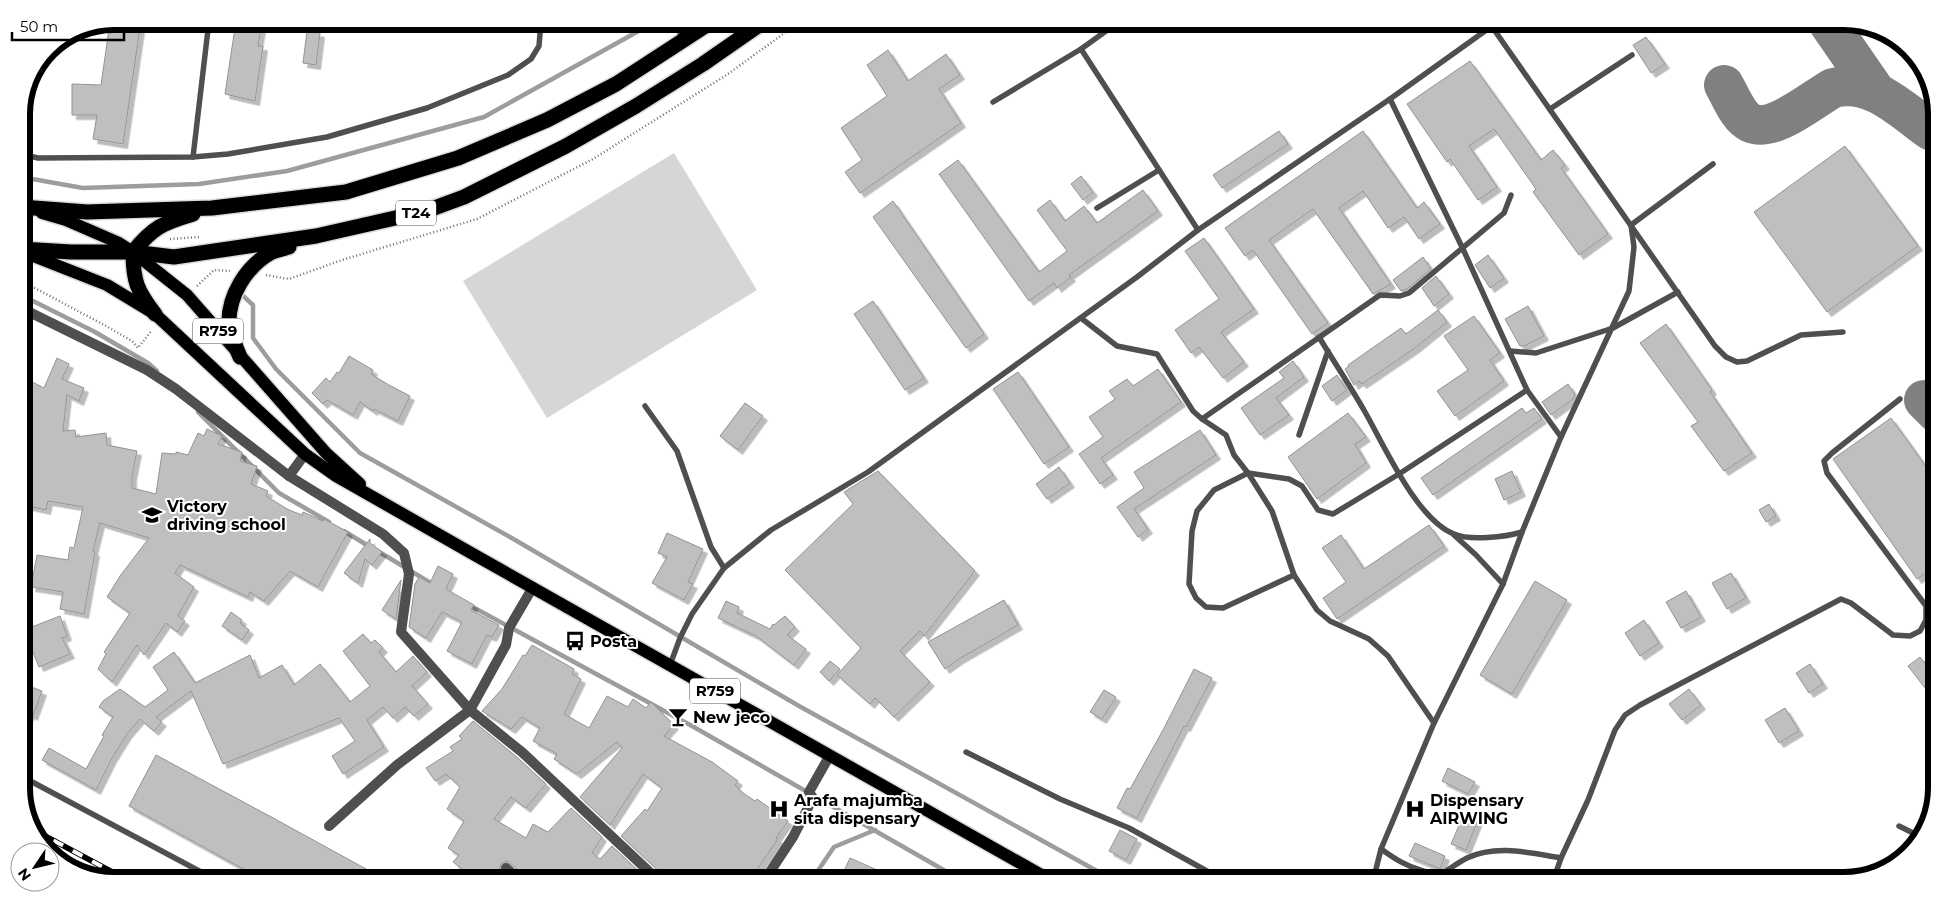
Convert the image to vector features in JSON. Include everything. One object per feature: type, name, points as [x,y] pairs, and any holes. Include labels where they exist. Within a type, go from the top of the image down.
[{"type":"highway","name":"T24","points":[[30,208],[87,212],[212,208],[346,192],[458,158],[556,116],[616,84],[700,30]]},
{"type":"highway","name":"T24","points":[[30,250],[133,252],[174,257],[316,236],[426,211],[464,198],[566,146],[636,106],[703,64],[752,30]]},
{"type":"highway","points":[[155,314],[141,296],[133,274],[133,252],[152,230],[168,222],[212,208]]},
{"type":"highway","points":[[240,357],[229,326],[230,309],[236,290],[248,272],[270,253],[316,236]]},
{"type":"main road","name":"R759","points":[[30,209],[66,220],[119,243],[187,295],[326,453],[379,500]]},
{"type":"main road","name":"R759","points":[[30,253],[107,286],[155,314],[305,454],[336,476],[1036,872]]},
{"type":"street","points":[[30,312],[146,370],[168,384],[289,476],[383,534],[404,553],[409,574],[401,632],[470,710],[523,753],[649,872]]},
{"type":"street","points":[[289,476],[305,454]]},
{"type":"street","points":[[328,826],[397,766],[470,710],[506,645],[509,628],[533,587]]},
{"type":"street","points":[[770,872],[793,837],[813,798],[809,792],[830,755]]},
{"type":"street","points":[[506,868],[511,872]]},
{"type":"lane","points":[[193,157],[208,30]]},
{"type":"lane","points":[[30,156],[38,158],[193,157],[228,154],[327,137],[427,108],[508,75],[531,59],[539,46],[540,30]]},
{"type":"lane","points":[[680,30],[683,42]]},
{"type":"lane","points":[[993,102],[1081,49],[1107,30]]},
{"type":"lane","points":[[669,666],[692,614],[724,568],[771,530],[868,472],[1137,277],[1198,230],[1390,99],[1482,30]]},
{"type":"lane","points":[[1494,30],[1716,346],[1726,356],[1737,362],[1747,361],[1801,335],[1843,332]]},
{"type":"lane","points":[[1081,49],[1198,230]]},
{"type":"lane","points":[[1550,109],[1632,55]]},
{"type":"lane","points":[[1390,99],[1463,249],[1527,390],[1562,437]]},
{"type":"lane","points":[[1631,225],[1713,164]]},
{"type":"lane","points":[[1097,208],[1159,170]]},
{"type":"lane","points":[[1202,419],[1380,295],[1400,296],[1409,293],[1504,213],[1511,196]]},
{"type":"lane","points":[[1375,872],[1381,849],[1434,723],[1503,584],[1522,532],[1562,437],[1629,291],[1634,247],[1631,225]]},
{"type":"lane","points":[[1510,351],[1536,353],[1613,328],[1678,292]]},
{"type":"lane","points":[[1081,318],[1117,346],[1157,354],[1193,411],[1226,434],[1234,455],[1248,472],[1272,511],[1294,575],[1317,610],[1330,621],[1369,639],[1388,656],[1434,723]]},
{"type":"lane","points":[[1320,337],[1364,410],[1399,474],[1421,506],[1439,525],[1454,535],[1476,555],[1503,584]]},
{"type":"lane","points":[[1298,435],[1328,351]]},
{"type":"lane","points":[[1294,575],[1223,608],[1206,607],[1196,598],[1189,584],[1192,531],[1197,511],[1214,490],[1248,472],[1289,479],[1302,486],[1318,510],[1333,514],[1399,474],[1527,390]]},
{"type":"lane","points":[[1556,872],[1588,800],[1615,730],[1625,715],[1640,704],[1841,599],[1851,603],[1893,635],[1910,636],[1920,631],[1926,620],[1926,606],[1827,472],[1824,461],[1900,399]]},
{"type":"lane","points":[[644,406],[677,451],[711,547],[724,568]]},
{"type":"lane","points":[[1454,535],[1485,538],[1522,532]]},
{"type":"lane","points":[[966,752],[1060,799],[1128,828],[1209,872]]},
{"type":"lane","points":[[30,780],[201,872]]},
{"type":"lane","points":[[1899,826],[1914,834]]},
{"type":"lane","points":[[1381,849],[1402,864],[1426,872],[1444,872],[1468,858],[1492,851],[1514,851],[1561,858]]},
{"type":"shaded area","points":[[674,153],[757,290],[547,418],[463,281]]},
{"type":"building","points":[[140,30],[123,144],[93,139],[97,115],[72,115],[72,84],[101,85],[109,31]]},
{"type":"building","points":[[235,30],[261,30],[258,46],[263,46],[255,101],[225,94]]},
{"type":"building","points":[[307,31],[320,33],[316,65],[303,63]]},
{"type":"building","points":[[1646,37],[1665,64],[1651,73],[1633,45]]},
{"type":"building","points":[[888,50],[908,81],[946,54],[960,75],[939,89],[961,123],[860,193],[845,172],[862,160],[841,128],[887,96],[867,65]]},
{"type":"building","points":[[1470,61],[1541,160],[1553,150],[1565,165],[1561,168],[1608,234],[1579,255],[1533,192],[1536,189],[1494,129],[1469,146],[1497,187],[1478,200],[1450,159],[1447,162],[1407,104]]},
{"type":"building","points":[[1279,131],[1288,144],[1222,188],[1213,175]]},
{"type":"building","points":[[1363,131],[1417,208],[1424,202],[1440,224],[1419,239],[1404,217],[1388,228],[1363,191],[1339,208],[1391,284],[1373,294],[1313,209],[1269,240],[1328,323],[1312,334],[1253,250],[1245,256],[1225,228]]},
{"type":"building","points":[[1845,146],[1918,246],[1827,312],[1754,212]]},
{"type":"building","points":[[958,160],[1039,272],[1067,251],[1037,210],[1050,200],[1065,221],[1084,206],[1097,223],[1143,190],[1158,211],[1069,275],[1071,277],[1057,288],[1054,283],[1029,301],[939,174]]},
{"type":"building","points":[[1081,176],[1093,192],[1083,200],[1071,184]]},
{"type":"building","points":[[893,201],[984,334],[966,348],[873,217]]},
{"type":"building","points":[[1204,238],[1254,309],[1221,332],[1244,362],[1223,378],[1199,347],[1191,353],[1175,330],[1219,299],[1185,251]]},
{"type":"building","points":[[1488,255],[1504,278],[1490,288],[1475,265]]},
{"type":"building","points":[[1423,257],[1431,269],[1407,289],[1401,291],[1393,280]]},
{"type":"building","points":[[1436,276],[1449,294],[1434,306],[1422,288]]},
{"type":"building","points":[[873,301],[924,378],[905,390],[854,314]]},
{"type":"building","points":[[1528,306],[1544,336],[1524,346],[1520,346],[1505,319]]},
{"type":"building","points":[[1438,310],[1447,322],[1415,348],[1362,384],[1359,381],[1354,385],[1345,369],[1348,365],[1401,328],[1406,334]]},
{"type":"building","points":[[1474,316],[1500,353],[1490,360],[1504,381],[1455,416],[1437,391],[1468,370],[1444,336]]},
{"type":"building","points":[[1666,324],[1712,390],[1710,392],[1752,453],[1724,471],[1691,426],[1698,422],[1640,343]]},
{"type":"building","points":[[349,356],[373,370],[371,374],[410,396],[398,421],[374,409],[373,411],[360,402],[353,415],[327,400],[323,404],[312,393],[326,378],[330,382],[337,372],[339,373]]},
{"type":"building","points":[[57,358],[69,364],[62,379],[84,388],[79,401],[67,395],[63,431],[75,430],[76,437],[106,433],[107,445],[137,451],[132,476],[132,488],[156,494],[162,453],[176,454],[176,452],[188,455],[198,433],[204,436],[207,429],[222,436],[218,444],[242,452],[240,461],[257,466],[251,484],[268,491],[266,496],[289,510],[302,515],[303,512],[323,521],[324,519],[348,532],[318,587],[290,571],[264,601],[250,592],[248,597],[180,565],[175,573],[194,587],[178,616],[185,621],[177,632],[166,623],[144,655],[137,645],[112,682],[98,669],[106,654],[104,652],[130,613],[107,597],[120,576],[149,538],[100,523],[93,551],[95,552],[84,614],[60,609],[63,592],[31,587],[37,555],[68,560],[70,547],[74,548],[83,507],[48,501],[46,510],[30,506],[32,485],[30,485],[30,381],[44,388]]},
{"type":"building","points":[[1293,361],[1304,377],[1276,398],[1289,415],[1260,435],[1241,408],[1284,378],[1279,372]]},
{"type":"building","points":[[1158,369],[1181,402],[1101,458],[1113,475],[1100,484],[1079,454],[1103,437],[1089,417],[1115,399],[1109,391],[1127,379],[1133,386]]},
{"type":"building","points":[[1018,372],[1069,447],[1044,464],[993,389]]},
{"type":"building","points":[[1337,375],[1347,390],[1332,401],[1322,386]]},
{"type":"building","points":[[1568,384],[1575,395],[1573,399],[1551,415],[1542,402]]},
{"type":"building","points":[[745,403],[763,416],[738,450],[720,436]]},
{"type":"building","points":[[1522,408],[1526,413],[1534,408],[1542,419],[1433,495],[1421,478]]},
{"type":"building","points":[[1348,413],[1366,437],[1355,444],[1366,463],[1317,499],[1288,457]]},
{"type":"building","points":[[1891,418],[1928,469],[1928,572],[1917,579],[1833,459]]},
{"type":"building","points":[[1200,430],[1216,455],[1134,509],[1148,529],[1138,537],[1117,507],[1144,488],[1134,472]]},
{"type":"building","points":[[1059,467],[1070,483],[1047,499],[1036,484]]},
{"type":"building","points":[[878,471],[975,571],[924,636],[920,631],[900,651],[930,682],[894,717],[875,698],[870,704],[837,675],[861,648],[785,570],[853,504],[844,492]]},
{"type":"building","points":[[1512,471],[1521,492],[1504,500],[1495,479]]},
{"type":"building","points":[[1769,504],[1776,516],[1766,522],[1759,510]]},
{"type":"building","points":[[1429,525],[1444,546],[1337,619],[1323,598],[1346,582],[1322,548],[1341,535],[1364,569]]},
{"type":"building","points":[[667,533],[703,549],[688,582],[693,584],[684,600],[652,583],[667,557],[658,553]]},
{"type":"building","points":[[370,539],[370,543],[382,552],[372,565],[365,559],[358,583],[344,573]]},
{"type":"building","points":[[438,566],[453,574],[446,589],[474,605],[471,610],[499,625],[492,637],[487,635],[472,664],[447,651],[462,622],[442,612],[426,638],[409,627],[415,584],[419,577],[430,583]]},
{"type":"building","points":[[1731,573],[1746,598],[1727,609],[1712,583]]},
{"type":"building","points":[[401,580],[396,619],[382,610]]},
{"type":"building","points":[[1535,581],[1567,600],[1512,694],[1480,675]]},
{"type":"building","points":[[1686,591],[1701,617],[1681,628],[1666,602]]},
{"type":"building","points":[[1004,600],[1018,625],[945,669],[928,642]]},
{"type":"building","points":[[726,601],[739,607],[737,613],[770,629],[773,624],[785,616],[795,627],[787,635],[806,649],[794,665],[756,636],[718,618]]},
{"type":"building","points":[[231,612],[242,620],[240,623],[249,630],[242,640],[222,626]]},
{"type":"building","points":[[60,616],[67,636],[62,638],[70,654],[39,667],[30,645],[30,628]]},
{"type":"building","points":[[1644,620],[1659,643],[1640,656],[1625,633]]},
{"type":"building","points":[[363,634],[371,643],[375,640],[383,648],[379,652],[396,672],[413,656],[427,672],[412,686],[428,704],[414,716],[405,707],[393,718],[383,707],[367,720],[384,747],[343,774],[332,756],[355,741],[339,718],[223,764],[191,691],[156,717],[162,722],[154,731],[140,719],[127,734],[112,758],[96,790],[42,760],[49,748],[86,769],[113,717],[99,707],[103,701],[120,689],[145,707],[168,690],[153,667],[174,652],[195,683],[250,655],[259,678],[282,665],[294,685],[320,664],[350,702],[370,686],[343,651]]},
{"type":"building","points":[[532,645],[574,669],[572,674],[581,679],[564,714],[589,728],[607,696],[628,707],[633,699],[646,708],[651,702],[674,725],[664,736],[712,762],[738,781],[735,785],[743,793],[755,801],[757,799],[788,821],[756,871],[758,872],[660,872],[621,836],[645,809],[647,811],[662,788],[643,774],[610,825],[580,797],[622,748],[617,742],[577,774],[554,759],[557,754],[533,741],[540,728],[522,717],[511,729],[482,711],[502,689],[523,655],[525,656]]},
{"type":"building","points":[[1920,657],[1928,667],[1928,693],[1925,688],[1908,666]]},
{"type":"building","points":[[830,661],[840,669],[829,681],[820,672]]},
{"type":"building","points":[[1810,664],[1823,684],[1809,693],[1796,673]]},
{"type":"building","points":[[1194,669],[1212,678],[1186,727],[1184,726],[1137,818],[1117,808],[1127,788],[1130,789],[1163,730]]},
{"type":"building","points":[[30,686],[42,691],[33,716],[30,714]]},
{"type":"building","points":[[1689,689],[1701,705],[1682,720],[1669,704]]},
{"type":"building","points":[[1104,690],[1116,697],[1102,719],[1090,712]]},
{"type":"building","points":[[1785,708],[1799,731],[1779,743],[1765,720]]},
{"type":"building","points":[[473,721],[546,784],[526,808],[511,797],[494,819],[526,838],[533,824],[548,832],[571,808],[602,837],[592,853],[600,859],[612,846],[639,872],[521,872],[507,861],[501,864],[499,870],[501,872],[466,872],[453,862],[459,855],[448,848],[464,821],[447,809],[460,787],[446,774],[435,781],[426,768],[453,751],[450,747],[462,739],[459,736]]},
{"type":"building","points":[[156,755],[372,872],[249,872],[129,806]]},
{"type":"building","points":[[1448,768],[1475,782],[1468,794],[1442,781]]},
{"type":"building","points":[[1464,814],[1478,820],[1466,850],[1451,844]]},
{"type":"building","points":[[1120,830],[1137,839],[1126,860],[1109,851]]},
{"type":"building","points":[[1415,843],[1445,856],[1440,869],[1409,856]]},
{"type":"building","points":[[850,858],[882,872],[846,872],[844,871]]},
{"type":"waterway","points":[[30,179],[83,188],[199,184],[287,171],[484,117],[640,30]]},
{"type":"waterway","points":[[241,294],[253,305],[253,338],[276,369],[360,453],[510,537],[799,706],[1099,872]]},
{"type":"waterway","points":[[30,300],[95,332],[148,363],[157,371]]},
{"type":"waterway","points":[[198,412],[279,493],[329,522]]},
{"type":"waterway","points":[[344,531],[370,547]]},
{"type":"waterway","points":[[376,550],[434,585]]},
{"type":"waterway","points":[[469,605],[692,726],[947,872]]},
{"type":"waterway","points":[[817,872],[834,847],[875,830]]},
{"type":"taxiway","points":[[1833,30],[1876,92]]},
{"type":"taxiway","points":[[1724,85],[1742,116],[1751,123],[1760,125],[1782,119],[1833,88],[1847,86],[1873,92],[1885,98],[1928,128]]},
{"type":"taxiway","points":[[1924,400],[1928,404]]},
{"type":"railway","points":[[45,836],[112,872]]},
{"type":"place","name":"Victory driving school","points":[[152,515]]},
{"type":"place","name":"Posta","points":[[575,641]]},
{"type":"place","name":"New jeco","points":[[678,717]]},
{"type":"place","name":"Arafa majumba sita dispensary","points":[[779,809]]},
{"type":"place","name":"Dispensary AIRWING","points":[[1415,809]]}]
